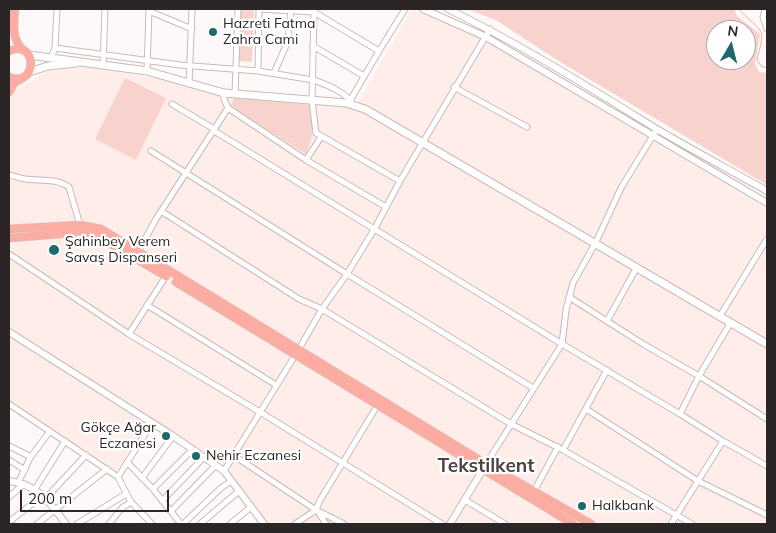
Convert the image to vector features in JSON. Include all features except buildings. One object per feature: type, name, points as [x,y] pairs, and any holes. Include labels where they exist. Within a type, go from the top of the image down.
[{"type":"main road","points":[[9,25],[10,9]]},
{"type":"main road","points":[[15,9],[15,42],[29,55],[32,63],[29,72]]},
{"type":"main road","points":[[9,46],[9,50],[22,49]]},
{"type":"main road","points":[[29,55],[147,71],[224,93],[312,101],[352,102],[596,242],[767,344]]},
{"type":"main road","points":[[9,92],[14,82],[29,72],[48,66],[92,63]]},
{"type":"main road","points":[[9,77],[22,78]]},
{"type":"main road","points":[[9,230],[80,225],[101,229],[573,524]]},
{"type":"main road","points":[[9,230],[65,229],[90,226]]},
{"type":"main road","points":[[65,229],[97,236],[297,352],[377,406],[484,467],[534,491],[590,524]]},
{"type":"main road","points":[[9,238],[64,233],[97,236]]},
{"type":"street","points":[[51,58],[55,48],[58,9]]},
{"type":"street","points":[[103,65],[105,9]]},
{"type":"street","points":[[189,84],[192,9]]},
{"type":"street","points":[[235,94],[238,9]]},
{"type":"street","points":[[258,71],[259,9],[314,10],[379,51]]},
{"type":"street","points":[[55,48],[191,65],[258,71],[313,80],[320,82],[352,102],[364,76],[405,9]]},
{"type":"street","points":[[423,9],[486,38],[767,203]]},
{"type":"street","points":[[448,9],[490,29],[552,64],[657,129],[767,191]]},
{"type":"street","points":[[765,9],[763,17],[767,29]]},
{"type":"street","points":[[147,71],[149,59],[149,10],[192,29]]},
{"type":"street","points":[[274,74],[288,42],[291,10]]},
{"type":"street","points":[[314,10],[312,101],[316,133],[400,181]]},
{"type":"street","points":[[224,471],[322,309],[347,274],[375,228],[454,87],[490,29]]},
{"type":"street","points":[[313,46],[364,76]]},
{"type":"street","points":[[454,87],[527,127]]},
{"type":"street","points":[[224,93],[224,99],[228,108],[306,160],[386,207]]},
{"type":"street","points":[[172,104],[562,344],[767,466]]},
{"type":"street","points":[[138,252],[161,211],[228,108]]},
{"type":"street","points":[[450,524],[562,344],[569,297],[579,270],[596,242],[621,188],[657,129]]},
{"type":"street","points":[[306,160],[321,137]]},
{"type":"street","points":[[151,152],[533,388]]},
{"type":"street","points":[[9,175],[23,179],[55,181],[65,184],[69,187],[80,225]]},
{"type":"street","points":[[161,211],[291,294],[322,309],[511,424],[560,449],[692,524]]},
{"type":"street","points":[[720,316],[767,239]]},
{"type":"street","points":[[9,254],[129,334],[442,524]]},
{"type":"street","points":[[607,321],[637,267]]},
{"type":"street","points":[[129,334],[166,276]]},
{"type":"street","points":[[569,297],[767,419]]},
{"type":"street","points":[[147,305],[276,385]]},
{"type":"street","points":[[680,414],[699,376],[731,322]]},
{"type":"street","points":[[9,332],[152,422],[224,471],[263,524]]},
{"type":"street","points":[[534,491],[586,409],[607,370]]},
{"type":"street","points":[[9,406],[118,477],[130,502],[152,524]]},
{"type":"street","points":[[295,524],[316,510],[318,502],[377,406]]},
{"type":"street","points":[[586,409],[698,481],[767,515]]},
{"type":"street","points":[[118,477],[152,422]]},
{"type":"street","points":[[9,498],[21,483],[31,457],[50,431]]},
{"type":"street","points":[[142,478],[173,436]]},
{"type":"street","points":[[35,489],[65,441]]},
{"type":"street","points":[[671,524],[723,441]]},
{"type":"street","points":[[9,446],[31,457]]},
{"type":"street","points":[[153,489],[193,450]]},
{"type":"street","points":[[9,523],[44,497],[86,455]]},
{"type":"street","points":[[232,455],[316,510],[344,524]]},
{"type":"street","points":[[162,501],[204,457]]},
{"type":"street","points":[[9,460],[25,470]]},
{"type":"street","points":[[127,462],[153,489],[182,524],[231,481]]},
{"type":"street","points":[[170,511],[215,466]]},
{"type":"street","points":[[37,524],[56,511],[106,469]]},
{"type":"street","points":[[9,481],[21,483],[35,489],[66,524]]},
{"type":"street","points":[[200,524],[239,491]]},
{"type":"street","points":[[77,524],[126,494]]},
{"type":"street","points":[[465,500],[505,524]]},
{"type":"street","points":[[109,524],[122,508],[130,502]]},
{"type":"street","points":[[230,524],[251,508]]},
{"type":"street","points":[[316,510],[326,524]]},
{"type":"shaded area","points":[[241,9],[254,9],[252,62],[239,61]]},
{"type":"shaded area","points":[[411,9],[476,35],[767,209],[767,524],[259,524],[214,465],[148,423],[115,474],[9,409],[9,94],[56,66],[98,68],[230,92],[356,107]]},
{"type":"shaded area","points":[[467,9],[734,9],[737,16],[742,20],[706,20],[706,70],[756,70],[756,66],[759,72],[767,73],[767,185],[557,60],[496,20]]},
{"type":"shaded area","points":[[756,31],[760,34],[756,58]]},
{"type":"shaded area","points":[[125,78],[166,98],[136,160],[95,139]]},
{"type":"shaded area","points":[[235,97],[310,105],[312,130],[311,141],[306,154],[231,105]]},
{"type":"waterway","points":[[739,9],[761,33],[762,39],[757,60],[761,66],[767,68]]},
{"type":"place","name":"Hazreti Fatma Zahra Cami","points":[[213,32]]},
{"type":"place","name":"Şahinbey Verem Savaş Dispanseri","points":[[54,250]]},
{"type":"place","name":"Gökçe Ağar Eczanesi","points":[[166,436]]},
{"type":"place","name":"Nehir Eczanesi","points":[[196,456]]},
{"type":"place","name":"Halkbank","points":[[582,506]]},
{"type":"district","name":"Tekstilkent","points":[[486,466]]}]
